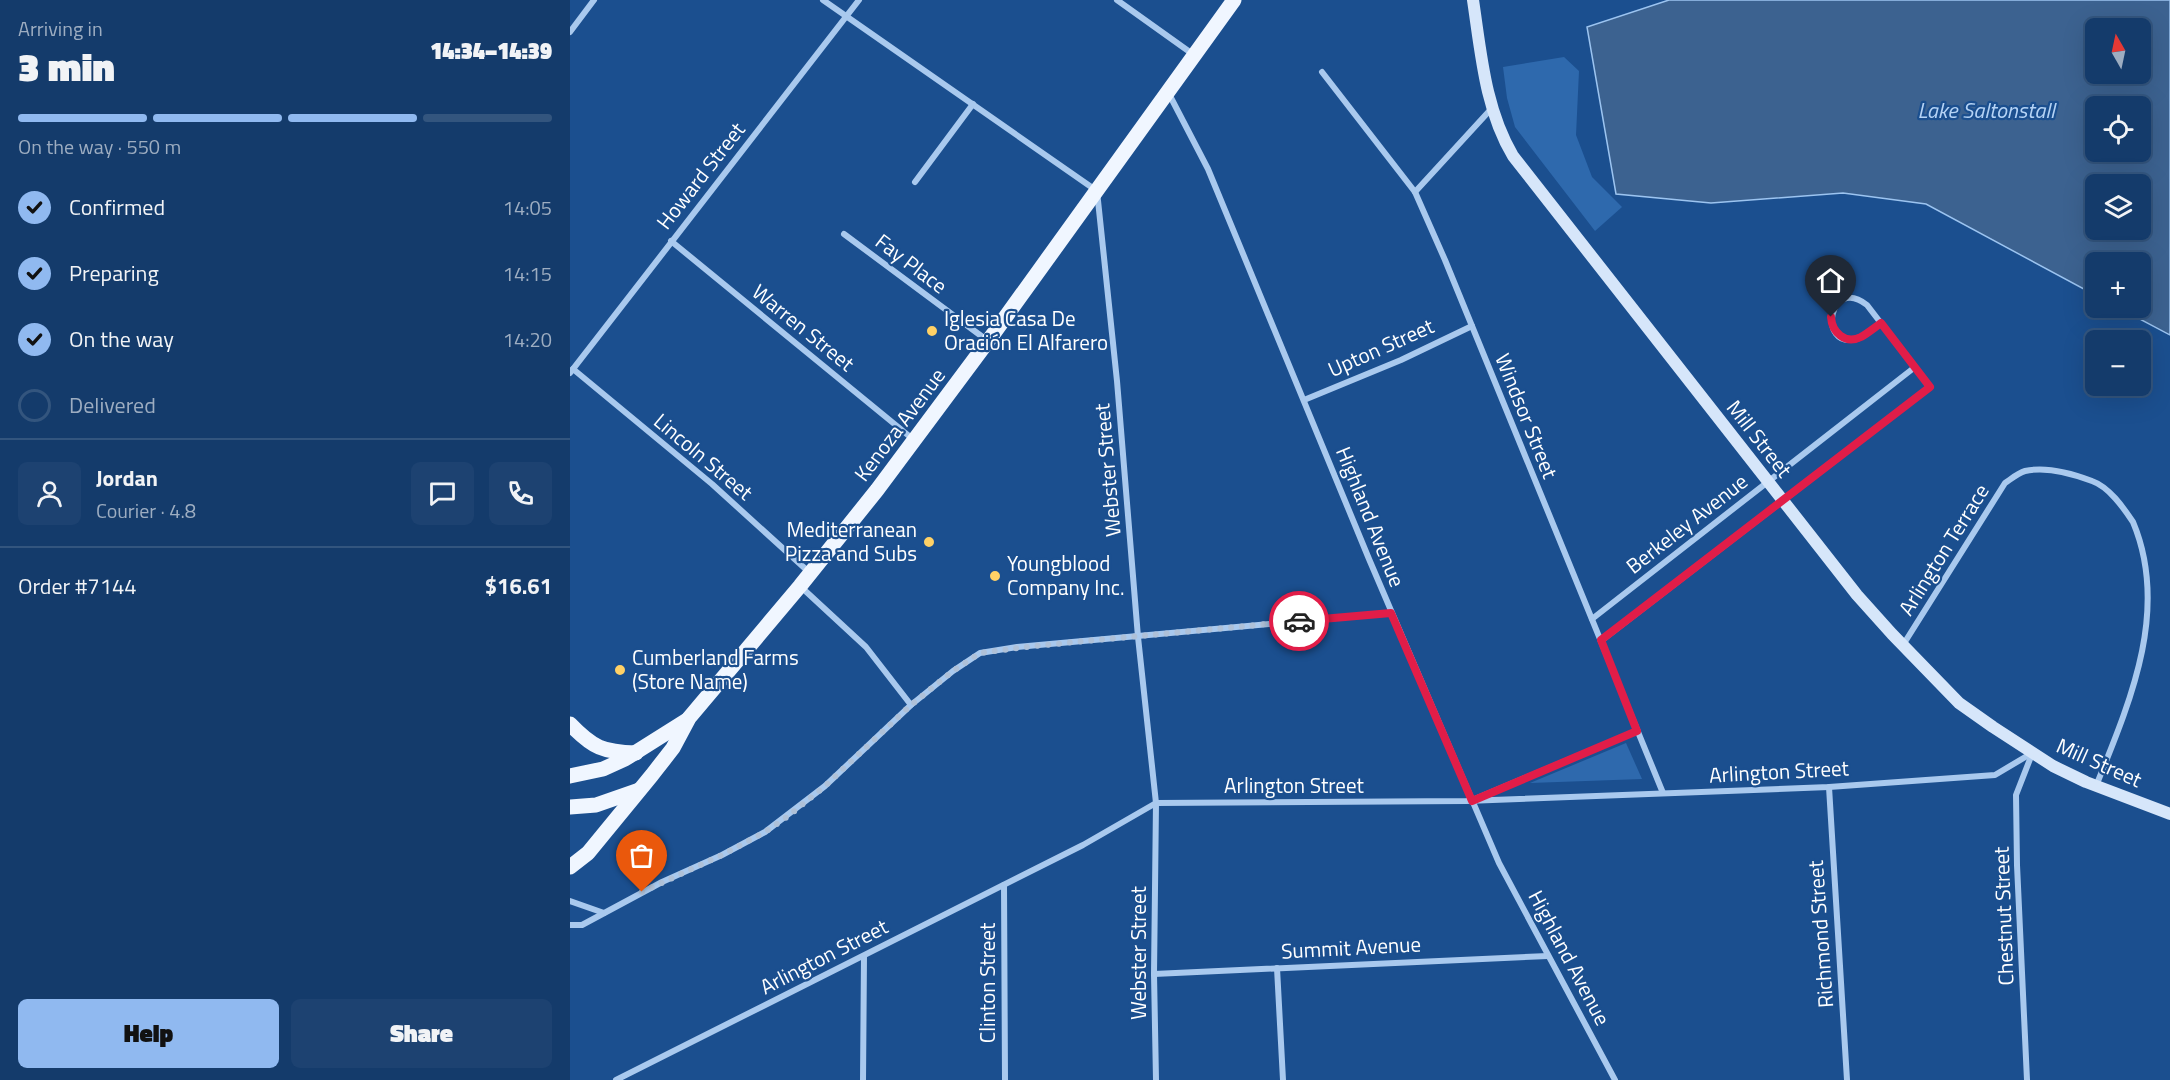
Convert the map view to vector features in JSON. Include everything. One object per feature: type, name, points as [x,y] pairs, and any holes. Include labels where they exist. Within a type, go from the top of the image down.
[{"type":"main road","name":"Kenoza Avenue","points":[[570,867],[588,853],[640,790],[673,748],[689,718],[810,574],[915,440],[1234,0]]},
{"type":"main road","name":"Mill Street","points":[[1473,0],[1483,68],[1492,108],[1502,136],[1524,171],[1857,595],[1959,703],[2053,766],[2096,786],[2170,814]]},
{"type":"main road","name":"Kenoza Avenue","points":[[570,776],[603,769],[636,753],[689,718]]},
{"type":"main road","points":[[570,724],[597,746],[610,752],[636,753]]},
{"type":"main road","points":[[570,807],[596,805],[640,790]]},
{"type":"street","points":[[570,32],[594,0]]},
{"type":"street","points":[[824,0],[1097,191]]},
{"type":"street","name":"Howard Street","points":[[572,371],[859,0]]},
{"type":"street","points":[[1116,0],[1194,55]]},
{"type":"street","name":"Windsor Street","points":[[1322,72],[1415,192],[1663,793]]},
{"type":"street","name":"Highland Avenue","points":[[1168,91],[1208,169],[1391,613],[1499,863],[1615,1080]]},
{"type":"street","points":[[915,182],[973,104]]},
{"type":"street","points":[[1415,192],[1492,108]]},
{"type":"street","name":"Webster Street","points":[[1097,191],[1117,381],[1138,637],[1156,804],[1156,1080]]},
{"type":"street","name":"Fay Place","points":[[844,234],[988,341]]},
{"type":"street","name":"Warren Street","points":[[671,241],[915,440]]},
{"type":"street","name":"Berkeley Avenue","points":[[1601,640],[1930,387],[1915,367],[1881,323],[1867,305],[1855,298],[1841,301],[1836,305],[1831,317],[1831,323],[1838,334],[1850,339],[1862,337],[1881,323]]},
{"type":"street","name":"Upton Street","points":[[1304,400],[1401,360],[1472,326]]},
{"type":"street","name":"Berkeley Avenue","points":[[1592,619],[1915,367]]},
{"type":"street","name":"Lincoln Street","points":[[572,371],[712,484],[810,574]]},
{"type":"street","name":"Arlington Terrace","points":[[1903,646],[2005,483],[2023,471],[2043,469],[2072,473],[2098,483],[2123,507],[2142,536],[2151,560]]},
{"type":"street","points":[[800,586],[866,647],[911,705]]},
{"type":"street","points":[[570,925],[582,925],[662,882],[722,855],[765,832],[825,786],[911,705],[953,671],[980,653],[1017,647],[1391,613]]},
{"type":"street","points":[[2096,786],[2142,680],[2148,658]]},
{"type":"street","points":[[1472,801],[1637,731]]},
{"type":"street","name":"Arlington Street","points":[[616,1080],[1004,885],[1156,804],[1472,801],[1829,787],[1995,775],[2032,753]]},
{"type":"street","name":"Chestnut Street","points":[[2027,1080],[2016,795],[2032,753]]},
{"type":"street","name":"Richmond Street","points":[[1829,787],[1847,1080]]},
{"type":"street","name":"Clinton Street","points":[[1004,885],[1005,1080]]},
{"type":"street","points":[[570,902],[604,913]]},
{"type":"street","points":[[863,1080],[864,956]]},
{"type":"street","name":"Summit Avenue","points":[[1155,974],[1548,956]]},
{"type":"street","points":[[1278,968],[1283,1080]]},
{"type":"shaded area","points":[[1564,57],[1579,71],[1576,135],[1592,177],[1622,207],[1595,231],[1515,127],[1507,98],[1503,67]]},
{"type":"shaded area","points":[[1626,743],[1642,779],[1530,783]]},
{"type":"water","name":"Lake Saltonstall","points":[[1669,0],[2170,0],[2170,335],[2138,318],[2151,318],[2151,252],[2085,252],[2085,290],[1926,204],[1843,193],[1711,203],[1616,194],[1587,27]]},
{"type":"way so far","points":[[642,892],[722,855],[765,832],[787,817],[825,786],[911,705],[953,671],[980,653],[1299,621]]},
{"type":"place","name":"Iglesia Casa De Oración El Alfarero","points":[[932,331]]},
{"type":"place","name":"Mediterranean Pizza and Subs","points":[[929,542]]},
{"type":"place","name":"Youngblood Company Inc.","points":[[995,576]]},
{"type":"place","name":"Cumberland Farms (Store Name)","points":[[620,670]]},
{"type":"route","points":[[1299,621],[1391,613],[1472,801],[1637,731],[1601,640],[1930,387],[1881,323],[1862,337],[1850,339],[1843,338],[1834,330],[1831,317]]}]
